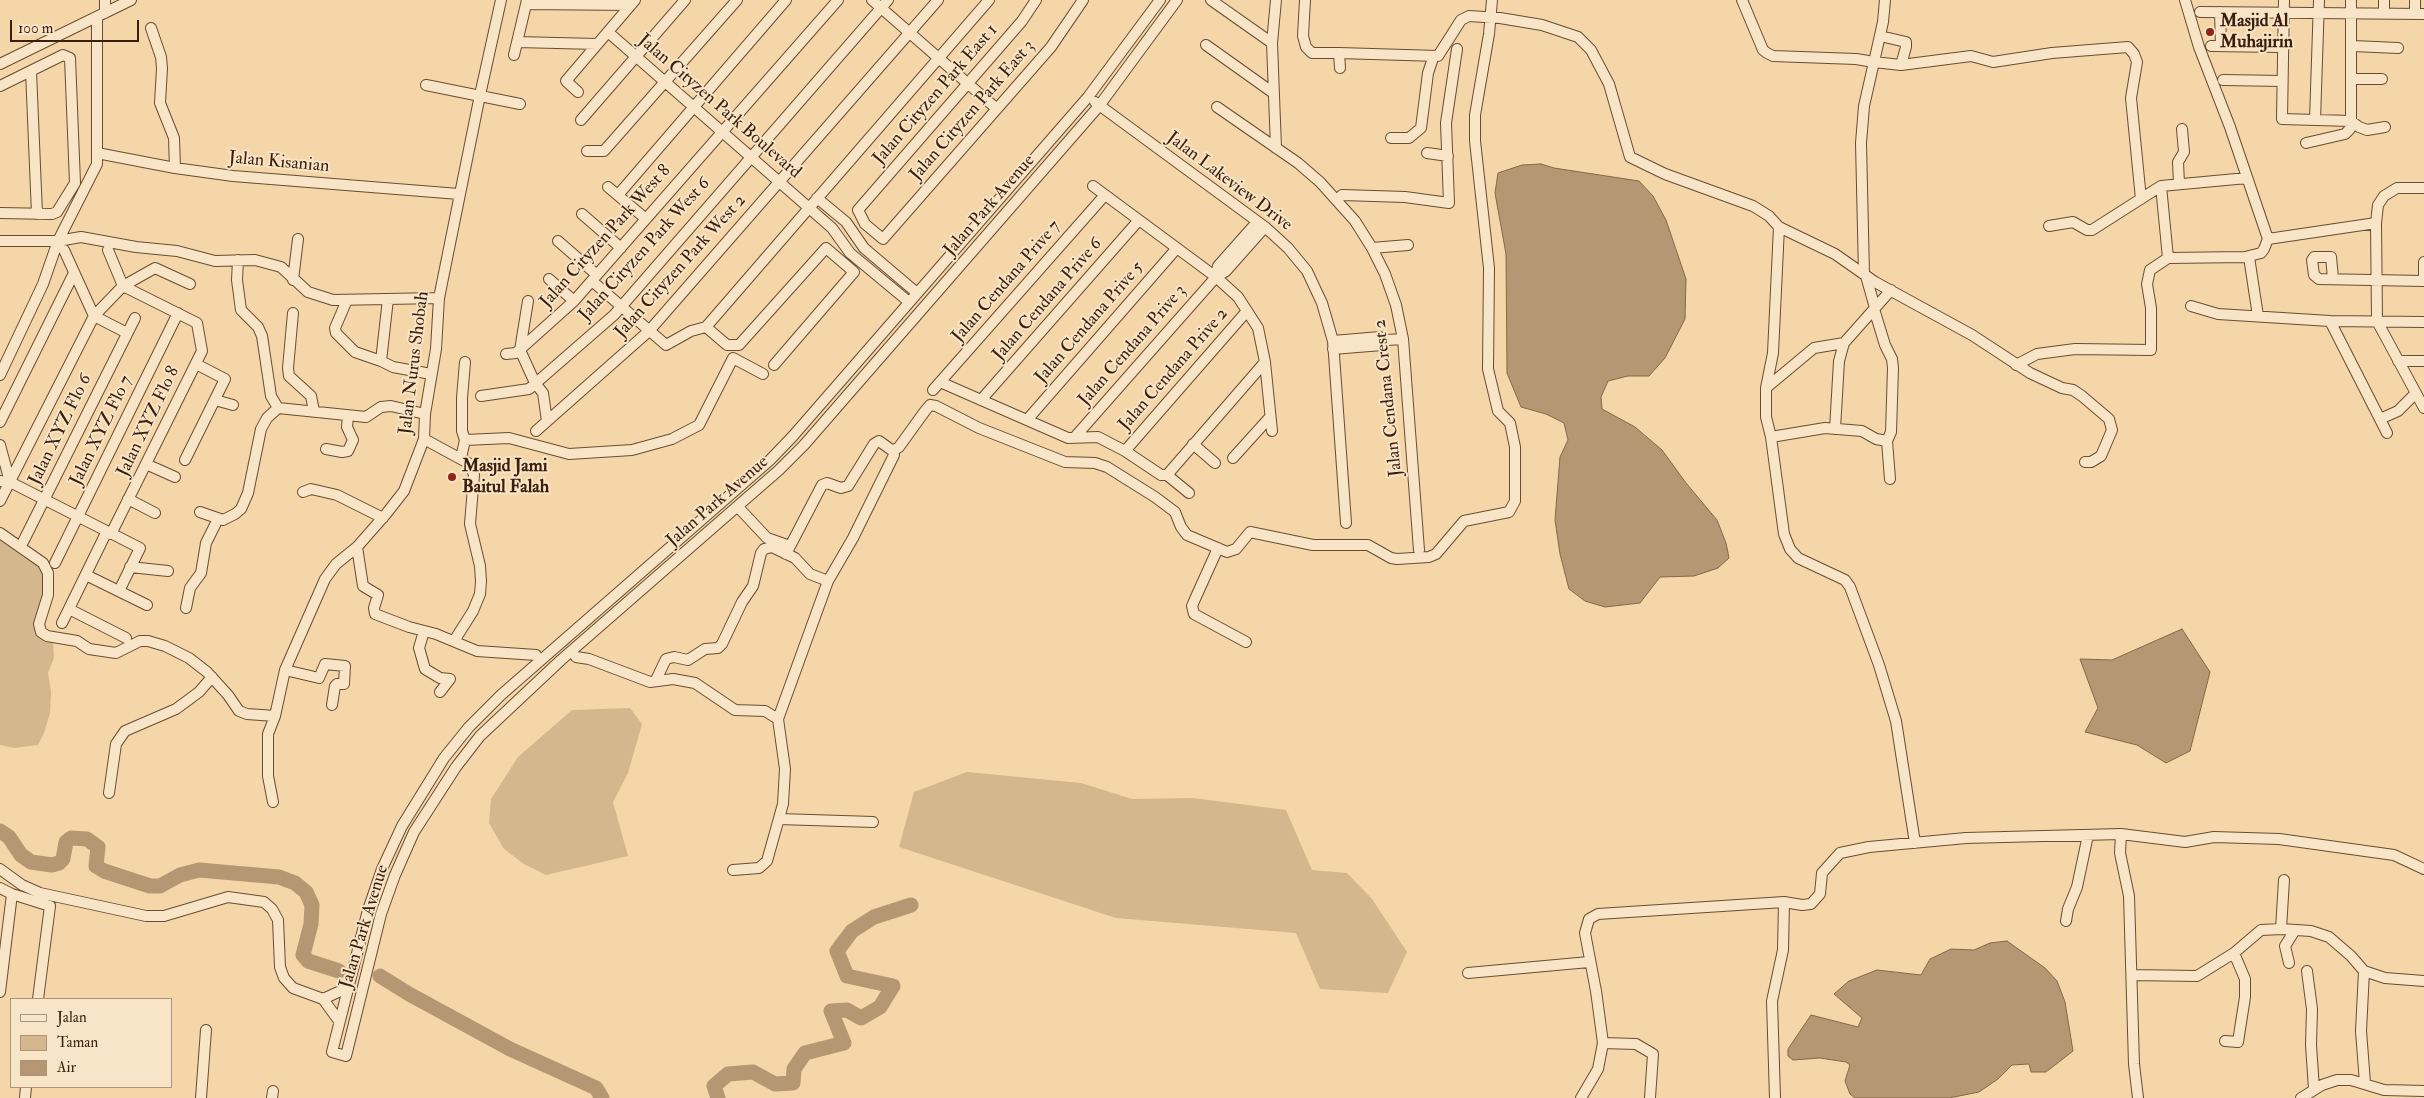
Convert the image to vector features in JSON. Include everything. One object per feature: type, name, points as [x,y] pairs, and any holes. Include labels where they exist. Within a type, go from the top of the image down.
[{"type":"street","points":[[0,375],[97,164],[101,15],[105,0]]},
{"type":"street","points":[[0,64],[131,0]]},
{"type":"street","name":"Jalan Nurus Shobah","points":[[273,802],[268,776],[268,734],[275,716],[285,670],[325,579],[336,564],[357,546],[383,518],[404,491],[414,470],[424,439],[425,414],[436,349],[439,298],[459,194],[501,0]]},
{"type":"street","points":[[581,120],[685,0]]},
{"type":"street","points":[[587,151],[604,151],[737,0]]},
{"type":"street","points":[[618,195],[786,0]]},
{"type":"street","name":"Jalan Cityzen Park West 8","points":[[506,354],[516,354],[574,301],[838,0]]},
{"type":"street","points":[[872,0],[884,4],[909,33],[997,109]]},
{"type":"street","name":"Jalan Cityzen Park West 2","points":[[536,430],[649,331],[938,0]]},
{"type":"street","points":[[558,241],[621,306],[666,345],[691,331],[706,327],[989,0]]},
{"type":"street","name":"Jalan Cityzen Park East 1","points":[[883,239],[865,224],[858,210],[1022,21],[1036,0]]},
{"type":"street","name":"Jalan Cityzen Park East 3","points":[[883,239],[1051,47],[1083,0]]},
{"type":"street","name":"Jalan Park Avenue","points":[[1160,0],[1088,97],[867,352],[770,460],[501,695],[469,727],[444,758],[402,826],[382,869],[368,910],[332,1052],[346,1056],[382,914],[395,874],[414,832],[456,766],[480,736],[511,705],[738,507],[804,446],[1099,106],[1174,1]]},
{"type":"street","points":[[1211,0],[1272,43]]},
{"type":"street","points":[[1276,0],[1272,43],[1272,92],[1276,148]]},
{"type":"street","points":[[1305,0],[1303,36],[1306,47],[1312,53],[1433,58],[1438,56],[1461,20],[1469,16],[1490,17],[1542,26],[1578,38],[1590,50],[1610,84],[1630,157],[1665,174],[1753,206],[1769,216],[1779,227],[1835,254],[1865,275],[1972,335],[2016,365],[2062,388],[2073,390],[2108,420],[2112,433],[2104,454],[2094,461],[2085,462]]},
{"type":"street","points":[[893,451],[900,447],[925,410],[930,406],[936,406],[979,428],[1065,462],[1095,463],[1107,468],[1155,497],[1174,512],[1180,527],[1187,535],[1224,552],[1233,551],[1250,532],[1313,546],[1368,545],[1397,559],[1429,557],[1436,554],[1464,521],[1509,512],[1513,508],[1515,501],[1515,447],[1510,423],[1498,411],[1488,368],[1490,268],[1475,141],[1475,115],[1492,0]]},
{"type":"street","points":[[1742,0],[1762,50],[1773,56],[1866,59],[1874,62],[1901,64],[1971,56],[1993,62],[2052,53],[2128,48],[2134,54],[2137,62],[2131,98],[2141,199]]},
{"type":"street","points":[[1885,0],[1880,36],[1864,106],[1861,143],[1865,275],[1885,345],[1892,359],[1893,368],[1891,432],[1887,441],[1890,479]]},
{"type":"street","points":[[2016,365],[2037,354],[2075,349],[2150,350],[2151,308],[2148,297],[2148,275],[2153,267],[2168,258],[2249,257],[2261,253],[2268,239],[2198,46],[2185,0]]},
{"type":"street","points":[[2284,0],[2282,119],[2351,121],[2367,130],[2385,127]]},
{"type":"street","points":[[2315,120],[2319,0]]},
{"type":"street","points":[[2306,143],[2345,134],[2350,129],[2352,80],[2351,0]]},
{"type":"street","points":[[2384,0],[2384,13]]},
{"type":"street","points":[[2200,12],[2420,14],[2415,0]]},
{"type":"street","points":[[514,56],[527,2],[633,3]]},
{"type":"street","points":[[578,92],[566,81],[633,3]]},
{"type":"street","name":"Jalan Cityzen Park West 6","points":[[481,396],[529,389],[621,306],[884,4]]},
{"type":"street","points":[[2220,12],[2216,46],[2282,47]]},
{"type":"street","points":[[151,28],[161,57],[160,103],[174,138],[175,168]]},
{"type":"street","name":"Jalan Cityzen Park Boulevard","points":[[608,32],[832,228],[850,253],[909,302]]},
{"type":"street","points":[[1880,36],[1906,42],[1901,64]]},
{"type":"street","points":[[517,42],[597,44]]},
{"type":"street","points":[[1206,45],[1272,92]]},
{"type":"street","points":[[2352,46],[2398,48]]},
{"type":"street","points":[[1337,200],[1342,195],[1405,197],[1450,203],[1446,123],[1457,49]]},
{"type":"street","points":[[1339,53],[1340,68]]},
{"type":"street","points":[[0,86],[63,55],[70,58],[75,184],[60,208],[52,214],[0,213]]},
{"type":"street","points":[[1391,138],[1409,138],[1421,128],[1428,74],[1433,58]]},
{"type":"street","points":[[31,71],[37,214]]},
{"type":"street","points":[[2352,80],[2382,79]]},
{"type":"street","points":[[2223,80],[2282,81]]},
{"type":"street","points":[[426,85],[520,104]]},
{"type":"street","name":"Jalan Lakeview Drive","points":[[1088,97],[1261,224],[1288,248],[1306,271],[1322,303],[1333,345],[1346,523]]},
{"type":"street","name":"Jalan Cendana Crest 2","points":[[1217,107],[1276,148],[1312,176],[1337,200],[1372,248],[1385,274],[1396,305],[1403,339],[1420,550]]},
{"type":"street","points":[[2180,184],[2178,162],[2184,152],[2182,129]]},
{"type":"street","name":"Jalan Kisanian","points":[[97,153],[175,168],[233,176],[459,194]]},
{"type":"street","points":[[1427,153],[1448,156]]},
{"type":"street","points":[[2049,226],[2069,222],[2092,230],[2160,186],[2247,178]]},
{"type":"street","points":[[1093,186],[1216,276],[1238,297],[1258,328],[1265,362],[1272,431]]},
{"type":"street","points":[[2160,186],[2168,258]]},
{"type":"street","points":[[608,187],[646,219]]},
{"type":"street","points":[[2424,188],[2397,188],[2384,196],[2378,205],[2376,223],[2377,321],[2424,408]]},
{"type":"street","name":"Jalan Cendana Prive 7","points":[[981,400],[937,386],[1105,195]]},
{"type":"street","points":[[817,198],[846,222],[864,248],[918,293]]},
{"type":"street","points":[[582,214],[621,248]]},
{"type":"street","name":"Jalan Cendana Prive 6","points":[[981,400],[1139,220]]},
{"type":"street","points":[[2268,239],[2376,223]]},
{"type":"street","name":"Jalan Cendana Prive 3","points":[[1074,438],[1216,276],[1226,271],[1242,246],[1261,224]]},
{"type":"street","points":[[1779,227],[1773,353],[1766,388],[1766,418],[1771,437],[1784,534],[1790,549],[1798,558],[1845,580],[1850,587],[1879,665],[1896,721],[1915,843]]},
{"type":"street","points":[[0,241],[61,245],[81,237],[136,247],[176,251],[215,261],[255,260],[281,267],[308,292],[333,300],[439,298]]},
{"type":"street","points":[[293,280],[298,239]]},
{"type":"street","points":[[1372,248],[1408,244]]},
{"type":"street","points":[[61,245],[94,316],[127,333]]},
{"type":"street","points":[[706,327],[727,345],[739,345],[826,248],[854,272],[774,365]]},
{"type":"street","name":"Jalan Cendana Prive 5","points":[[1027,420],[1177,248]]},
{"type":"street","points":[[108,250],[123,286],[178,313]]},
{"type":"street","points":[[2249,257],[2258,316]]},
{"type":"street","points":[[238,260],[241,310],[258,327],[262,336],[271,396],[278,408]]},
{"type":"street","points":[[2333,278],[2378,282],[2424,281],[2424,262]]},
{"type":"street","points":[[0,502],[5,481],[94,316],[123,286],[155,268],[190,284]]},
{"type":"street","points":[[0,422],[74,273]]},
{"type":"street","points":[[549,279],[574,301]]},
{"type":"street","points":[[1835,429],[1839,361],[1844,342],[1891,290]]},
{"type":"street","points":[[381,361],[388,299]]},
{"type":"street","points":[[347,300],[335,328],[336,333],[355,352],[393,367],[431,374]]},
{"type":"street","points":[[528,301],[520,350],[535,383],[543,393],[547,421]]},
{"type":"street","points":[[2191,306],[2218,314],[2330,321],[2424,322]]},
{"type":"street","name":"Jalan Cendana Prive 2","points":[[1125,451],[1247,312]]},
{"type":"street","name":"Jalan XYZ Flo 8","points":[[62,624],[86,575],[128,500],[202,351],[197,323],[178,313]]},
{"type":"street","name":"Jalan XYZ Flo 7","points":[[55,563],[178,313]]},
{"type":"street","points":[[293,313],[288,368],[289,376],[311,396],[314,411]]},
{"type":"street","name":"Jalan XYZ Flo 6","points":[[23,542],[134,318]]},
{"type":"street","points":[[2330,321],[2387,433]]},
{"type":"street","points":[[1333,345],[1362,343],[1380,337],[1387,340],[1403,339]]},
{"type":"street","points":[[1766,388],[1814,348],[1844,342]]},
{"type":"street","points":[[867,352],[877,361]]},
{"type":"street","points":[[465,440],[509,438],[569,454],[632,450],[672,440],[699,425],[734,358],[763,374]]},
{"type":"street","points":[[2398,361],[2424,361]]},
{"type":"street","points":[[461,458],[465,440],[462,431],[462,398],[465,362]]},
{"type":"street","points":[[981,400],[1068,438],[1098,437],[1125,451],[1161,475],[1167,474],[1265,362]]},
{"type":"street","points":[[185,460],[225,379],[196,364]]},
{"type":"street","points":[[2380,419],[2398,411],[2416,393]]},
{"type":"street","points":[[215,400],[233,405]]},
{"type":"street","points":[[200,512],[218,519],[228,518],[235,514],[246,501],[261,429],[267,418],[278,408],[366,417],[386,406],[425,414]]},
{"type":"street","points":[[326,449],[342,452],[348,451],[353,440],[348,427],[348,416]]},
{"type":"street","points":[[1233,458],[1270,417]]},
{"type":"street","points":[[1771,437],[1788,433],[1835,429],[1862,431],[1887,441]]},
{"type":"street","points":[[424,439],[470,464],[474,475],[470,524],[480,566],[480,594],[473,611],[454,641]]},
{"type":"street","points":[[788,550],[822,485],[827,482],[841,488],[848,486],[874,444],[879,441],[893,451]]},
{"type":"street","points":[[1193,444],[1215,463]]},
{"type":"street","points":[[0,445],[5,481]]},
{"type":"street","points":[[733,870],[764,866],[771,851],[783,804],[785,769],[778,718],[828,581],[853,538],[894,455],[893,451]]},
{"type":"street","points":[[146,464],[175,477]]},
{"type":"street","points":[[1167,474],[1189,493]]},
{"type":"street","points":[[5,481],[45,499],[140,548],[119,591]]},
{"type":"street","points":[[303,492],[312,488],[337,495],[383,518]]},
{"type":"street","points":[[128,500],[156,513]]},
{"type":"street","points":[[738,507],[767,538],[784,542],[788,550],[810,574],[828,581]]},
{"type":"street","points":[[186,608],[190,588],[201,573],[206,543],[218,519]]},
{"type":"street","points":[[0,533],[43,563],[48,573],[48,595],[39,624],[41,632],[47,636],[77,640],[89,648],[116,653],[140,642],[148,641],[165,646],[189,658],[212,676],[239,711],[247,714],[275,716]]},
{"type":"street","points":[[686,534],[695,544]]},
{"type":"street","points":[[357,546],[363,586],[378,595],[374,608],[375,614],[454,641],[477,651],[536,655]]},
{"type":"street","points":[[656,680],[666,659],[674,657],[688,660],[705,650],[718,648],[722,644],[742,602],[753,586],[761,553],[764,549],[772,547],[788,550]]},
{"type":"street","points":[[1218,548],[1192,606],[1194,614],[1246,642]]},
{"type":"street","points":[[130,567],[168,571]]},
{"type":"street","points":[[86,575],[147,605]]},
{"type":"street","points":[[69,609],[126,638]]},
{"type":"street","points":[[424,631],[419,648],[425,669],[440,678],[450,679],[440,692]]},
{"type":"street","points":[[576,657],[589,659],[650,682],[673,679],[695,683],[735,710],[765,711],[778,718]]},
{"type":"street","points":[[285,670],[319,678],[325,664],[345,666],[344,684],[337,684],[335,686],[332,705]]},
{"type":"street","points":[[109,793],[116,744],[125,731],[176,709],[199,692],[212,676]]},
{"type":"street","points":[[424,790],[436,797]]},
{"type":"street","points":[[779,819],[873,822]]},
{"type":"street","points":[[2121,834],[2120,853],[2129,896],[2134,1064],[2138,1098]]},
{"type":"street","points":[[1580,1098],[1598,1069],[1602,1043],[1596,991],[1589,962],[1585,928],[1589,919],[1598,914],[1784,902],[1802,905],[1815,902],[1820,894],[1822,873],[1840,853],[1869,847],[2018,835],[2121,834],[2185,842],[2214,837],[2279,839],[2394,855],[2424,869]]},
{"type":"street","points":[[2066,920],[2068,909],[2078,887],[2088,835]]},
{"type":"street","points":[[0,869],[22,885],[40,892],[146,916],[164,916],[228,897],[264,902],[272,909],[278,920],[280,967],[284,978],[293,988],[323,999],[339,1021]]},
{"type":"street","points":[[2281,929],[2284,880]]},
{"type":"street","points":[[0,888],[12,894],[50,906],[38,998]]},
{"type":"street","points":[[0,992],[12,894]]},
{"type":"street","points":[[1775,1098],[1772,1001],[1782,950],[1784,902]]},
{"type":"street","points":[[2132,975],[2197,976],[2234,953],[2264,929],[2281,929],[2310,931],[2329,937],[2351,956],[2364,971],[2385,978],[2424,981]]},
{"type":"street","points":[[2288,963],[2285,946],[2295,930]]},
{"type":"street","points":[[2225,1042],[2238,1042],[2245,997],[2245,979],[2234,953]]},
{"type":"street","points":[[1468,973],[1589,962]]},
{"type":"street","points":[[2307,971],[2312,1009],[2311,1045],[2314,1089]]},
{"type":"street","points":[[2364,971],[2361,1032],[2365,1083]]},
{"type":"street","points":[[323,999],[348,988]]},
{"type":"street","points":[[201,1098],[206,1030]]},
{"type":"street","points":[[1602,1043],[1636,1044],[1653,1054],[1650,1098]]},
{"type":"street","points":[[2301,1098],[2314,1089],[2337,1080],[2365,1083],[2384,1090],[2424,1091]]},
{"type":"green space","points":[[0,536],[40,564],[46,587],[35,627],[39,635],[53,641],[54,658],[48,673],[51,692],[50,713],[44,733],[38,745],[14,748],[0,745]]},
{"type":"green space","points":[[630,708],[642,724],[628,773],[613,802],[628,856],[546,875],[524,864],[504,849],[489,823],[491,799],[518,757],[572,710]]},
{"type":"green space","points":[[967,772],[1081,783],[1132,799],[1193,798],[1286,810],[1312,870],[1347,873],[1372,899],[1407,952],[1388,993],[1320,989],[1296,933],[1116,918],[899,847],[914,792]]},
{"type":"water","points":[[1541,164],[1554,168],[1639,181],[1653,196],[1666,220],[1686,279],[1685,319],[1665,358],[1649,376],[1628,376],[1608,381],[1601,397],[1602,409],[1635,427],[1662,450],[1686,483],[1717,520],[1726,543],[1729,558],[1718,568],[1694,576],[1660,577],[1640,603],[1605,607],[1585,601],[1569,589],[1560,554],[1555,520],[1560,457],[1568,440],[1564,423],[1546,414],[1521,407],[1507,373],[1506,254],[1495,193],[1498,173],[1522,165]]},
{"type":"water","points":[[2182,629],[2210,672],[2190,751],[2166,763],[2137,745],[2085,732],[2098,708],[2080,659],[2112,660]]},
{"type":"water","points":[[2007,941],[2045,968],[2057,981],[2065,1002],[2073,1051],[2046,1072],[2031,1072],[2029,1064],[2012,1065],[1998,1079],[1979,1092],[1949,1098],[1855,1098],[1850,1094],[1845,1081],[1850,1065],[1846,1062],[1820,1058],[1793,1060],[1788,1056],[1788,1049],[1811,1015],[1858,1027],[1862,1018],[1834,994],[1849,981],[1877,970],[1921,975],[1930,959],[1951,949],[1974,950],[1990,943]]},
{"type":"waterway","points":[[0,831],[9,837],[21,855],[31,862],[52,865],[59,863],[63,859],[66,842],[71,838],[87,839],[98,847],[96,866],[104,871],[150,886],[160,886],[180,875],[199,870],[279,877],[295,883],[306,892],[312,905],[311,924],[303,955],[308,961],[339,971]]},
{"type":"waterway","points":[[718,1098],[714,1086],[728,1074],[753,1072],[775,1084],[793,1083],[794,1069],[805,1053],[844,1043],[831,1011],[847,1010],[861,1018],[880,1007],[893,986],[847,976],[837,951],[852,931],[874,917],[911,905]]},
{"type":"waterway","points":[[380,976],[510,1049],[596,1088],[602,1098]]},
{"type":"place","name":"Masjid Al Muhajirin","points":[[2210,32]]},
{"type":"place","name":"Masjid Jami Baitul Falah","points":[[452,477]]}]
